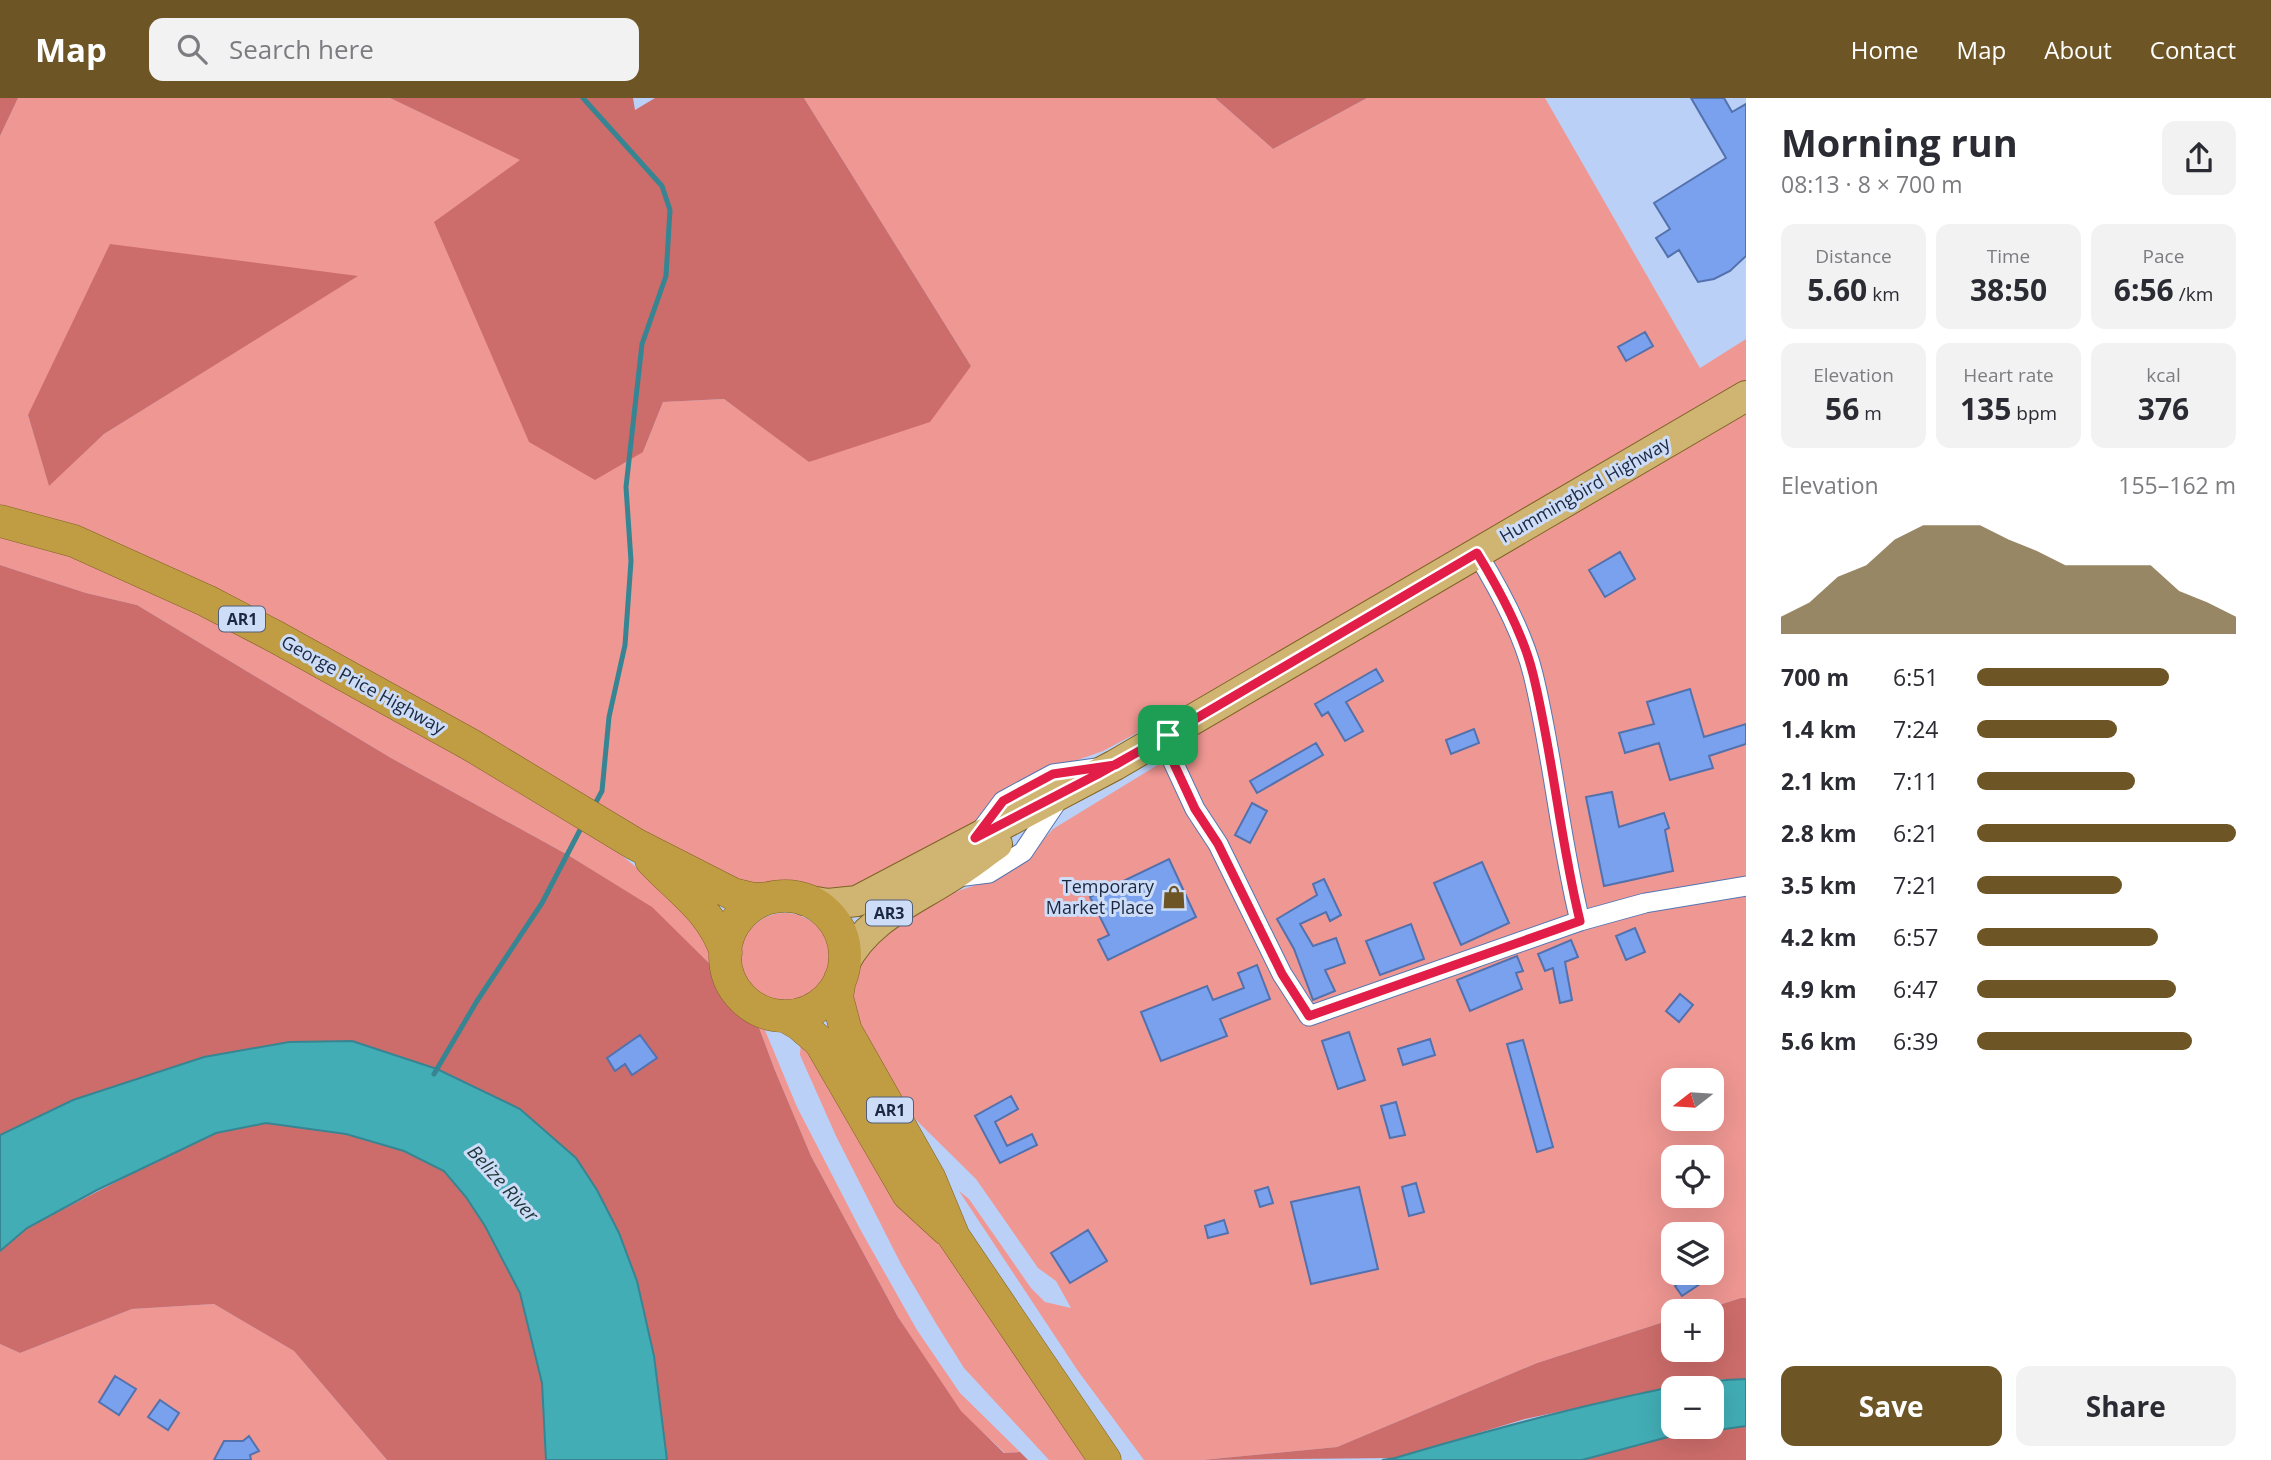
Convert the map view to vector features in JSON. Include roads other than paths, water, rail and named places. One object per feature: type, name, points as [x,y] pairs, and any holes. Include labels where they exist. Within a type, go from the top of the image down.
[{"type":"highway","name":"George Price Highway","points":[[0,521],[74,541],[207,601],[471,745],[635,844],[733,894],[754,899],[770,898]]},
{"type":"highway","name":"George Price Highway","points":[[635,844],[708,916],[726,953]]},
{"type":"highway","points":[[786,896],[804,900],[822,909],[835,925],[843,944],[842,972],[822,1003],[805,1013],[785,1016],[757,1009],[740,995],[729,975],[726,953],[729,935],[739,918],[753,906],[770,898],[786,896]]},
{"type":"highway","name":"AR1","points":[[842,972],[837,997],[846,1031],[930,1179],[954,1237],[1105,1460]]},
{"type":"highway","name":"AR1","points":[[785,1016],[800,1024],[820,1042],[908,1194],[954,1237]]},
{"type":"main road","name":"Hummingbird Highway","points":[[842,972],[856,943],[881,919],[949,878],[1107,770],[1746,396]]},
{"type":"main road","name":"Hummingbird Highway","points":[[804,900],[828,904],[857,901],[1107,770]]},
{"type":"street","points":[[1477,553],[1507,606],[1533,672],[1569,876],[1580,921]]},
{"type":"street","points":[[1162,738],[1195,809],[1218,844],[1277,964],[1309,1016],[1580,921],[1645,903],[1746,886]]},
{"type":"water","name":"Belize River","points":[[352,1041],[437,1069],[520,1109],[576,1158],[597,1190],[619,1233],[637,1281],[654,1356],[667,1460],[546,1460],[542,1383],[520,1293],[485,1226],[466,1197],[444,1171],[404,1151],[346,1134],[266,1123],[216,1133],[97,1190],[27,1228],[0,1251],[0,1135],[73,1100],[204,1057],[289,1042]]},
{"type":"water","points":[[1746,1379],[1746,1426],[1724,1429],[1724,1380]]},
{"type":"water","points":[[1661,1389],[1661,1439],[1582,1460],[1382,1460],[1395,1458]]},
{"type":"waterway","points":[[583,98],[662,186],[670,210],[666,276],[642,344],[626,487],[631,561],[625,645],[609,717],[602,791],[596,802]]},
{"type":"waterway","points":[[434,1074],[477,1001],[542,903],[580,830]]},
{"type":"place","name":"Temporary Market Place","points":[[1174,897]]}]
